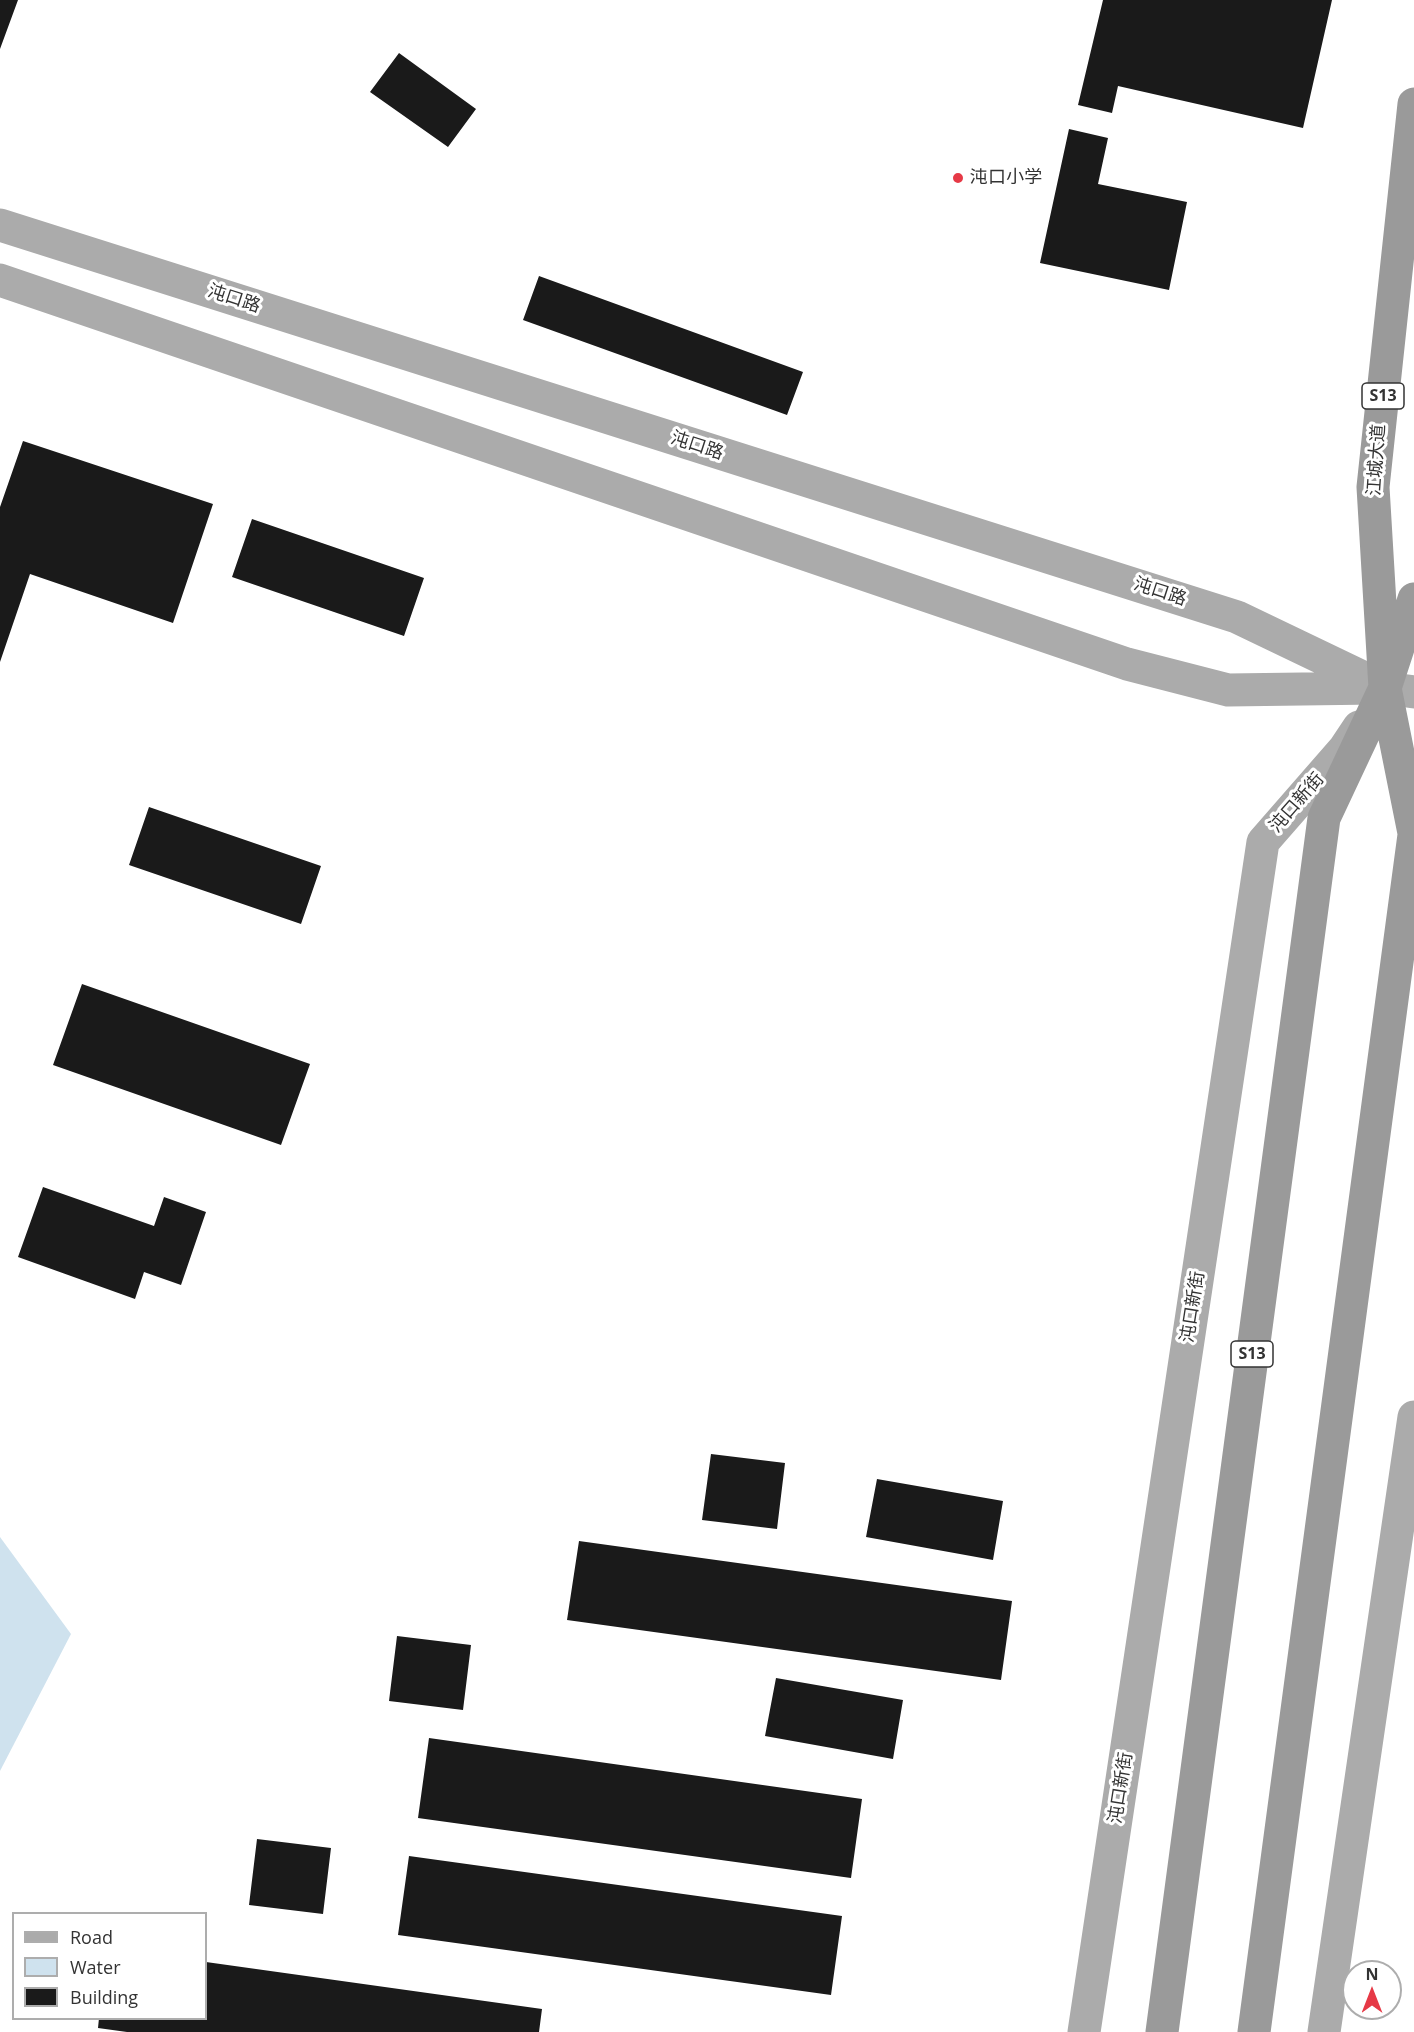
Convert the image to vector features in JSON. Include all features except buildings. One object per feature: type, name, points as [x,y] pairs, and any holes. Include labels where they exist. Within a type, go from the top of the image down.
[{"type":"highway","name":"江城大道","points":[[1404,693],[1373,487],[1414,104]]},
{"type":"highway","name":"S13","points":[[1254,2032],[1414,834],[1404,693],[1414,599]]},
{"type":"highway","name":"S13","points":[[1162,2032],[1324,818],[1404,693]]},
{"type":"main road","name":"沌口路","points":[[0,225],[1237,616],[1404,693]]},
{"type":"main road","points":[[0,280],[1127,664],[1228,690],[1404,693],[1414,748]]},
{"type":"main road","name":"沌口新街","points":[[1084,2032],[1263,842],[1345,748],[1404,693]]},
{"type":"main road","points":[[1324,2032],[1414,1417]]},
{"type":"water","points":[[0,1537],[71,1634],[0,1771]]},
{"type":"place","name":"沌口小学","points":[[958,178]]}]
